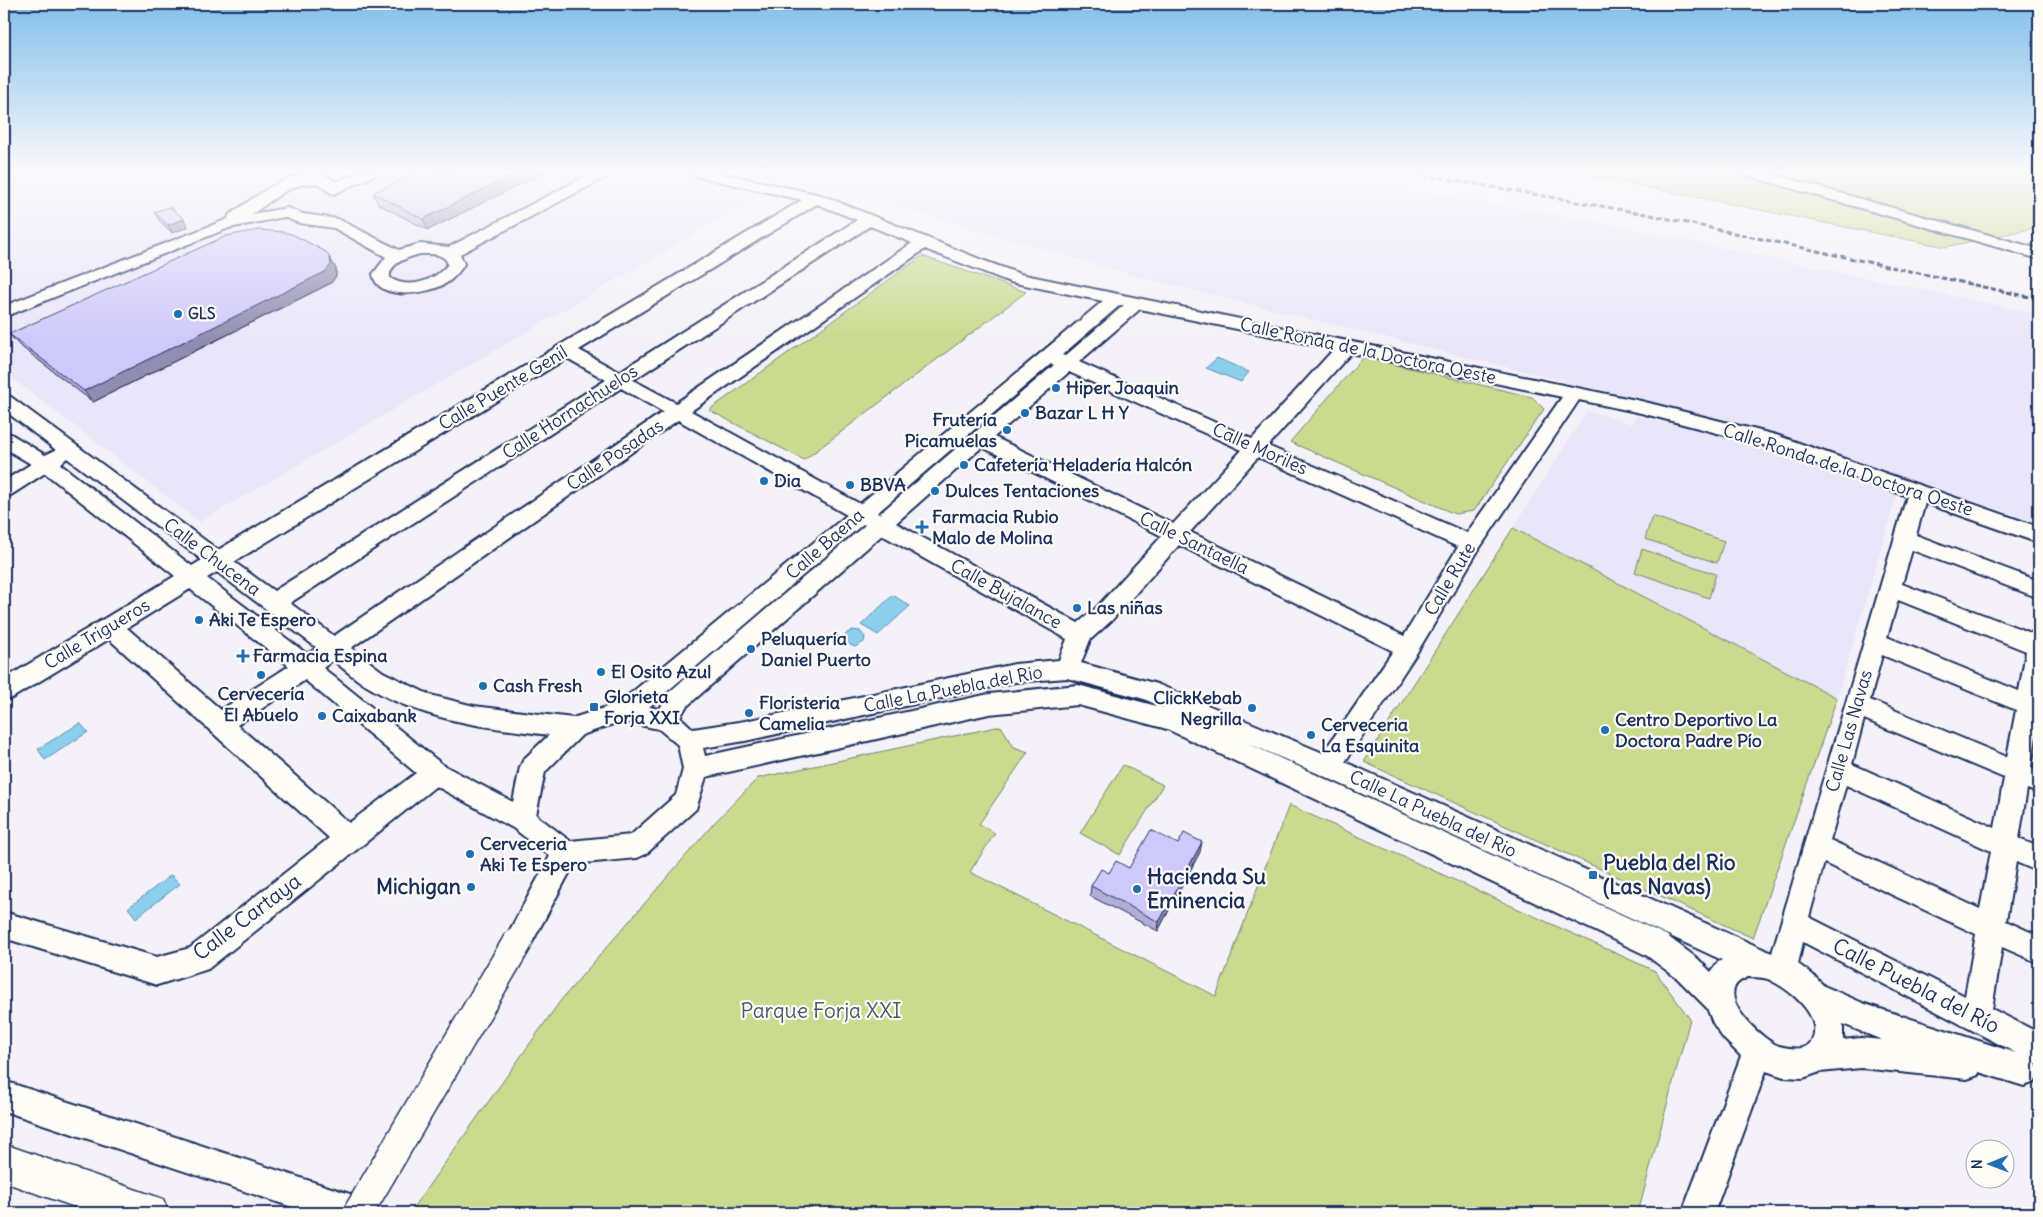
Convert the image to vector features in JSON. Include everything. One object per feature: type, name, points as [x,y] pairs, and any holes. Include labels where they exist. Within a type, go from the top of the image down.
[{"type":"highway","points":[[4,1163],[149,1213]]},
{"type":"street","points":[[4,312],[213,229]]},
{"type":"street","points":[[363,229],[398,256]]},
{"type":"street","points":[[450,253],[496,229]]},
{"type":"street","name":"Calle Puente Genil","points":[[191,577],[765,229]]},
{"type":"street","name":"Calle Hornachuelos","points":[[273,603],[854,229]]},
{"type":"street","name":"Calle Ronda de la Doctora Oeste","points":[[889,229],[995,272],[1016,278],[1641,407],[1769,440],[2039,535]]},
{"type":"street","points":[[1946,229],[2039,254]]},
{"type":"street","points":[[1985,240],[2039,248]]},
{"type":"street","name":"Calle Posadas","points":[[221,723],[306,667],[923,243]]},
{"type":"street","points":[[420,249],[442,250],[450,253],[455,258],[456,264],[452,270],[435,282],[413,288],[394,287],[382,280],[383,268],[398,256],[420,249]]},
{"type":"street","points":[[4,306],[62,288]]},
{"type":"street","name":"Calle Baena","points":[[666,720],[677,700],[980,438],[1116,299]]},
{"type":"street","name":"Calle Baena","points":[[624,712],[686,663],[861,513],[1058,360],[1137,303]]},
{"type":"street","points":[[1068,669],[1080,635],[1104,614],[1347,346]]},
{"type":"street","name":"Calle Bujalance","points":[[566,350],[1080,635]]},
{"type":"street","name":"Calle Moriles","points":[[1058,360],[1471,544]]},
{"type":"street","name":"Calle Rute","points":[[1328,766],[1408,648],[1471,544],[1574,393]]},
{"type":"street","name":"Calle Chucena","points":[[4,401],[375,679],[424,703],[474,716],[573,728]]},
{"type":"street","name":"Calle Santaella","points":[[980,438],[1408,648]]},
{"type":"street","name":"Calle Chucena","points":[[4,439],[46,464],[306,667],[434,773],[522,820]]},
{"type":"street","points":[[4,490],[68,450]]},
{"type":"street","name":"Calle Las Navas","points":[[1771,967],[1793,923],[1918,492]]},
{"type":"street","points":[[1904,540],[2039,590]]},
{"type":"street","name":"Calle Trigueros","points":[[4,691],[191,577]]},
{"type":"street","points":[[1890,588],[2039,646],[2029,777],[2006,845],[1976,1017]]},
{"type":"street","points":[[110,626],[221,723],[348,839]]},
{"type":"street","points":[[1875,642],[2034,706]]},
{"type":"street","name":"Calle La Puebla del Rio","points":[[688,740],[739,732],[1015,673],[1068,669],[1149,691],[1328,766],[1771,967]]},
{"type":"street","name":"Calle La Puebla del Rio","points":[[696,769],[989,704],[1078,695],[1173,720],[1656,945],[1688,969],[1719,1000]]},
{"type":"street","points":[[1857,705],[2029,777]]},
{"type":"street","points":[[624,712],[666,720],[688,740],[696,769],[687,801],[637,846],[566,854],[522,820],[533,767],[573,728],[612,714],[624,712]]},
{"type":"street","points":[[1838,770],[2039,860]]},
{"type":"street","name":"Calle Cartaya","points":[[4,926],[157,971],[198,959],[434,773]]},
{"type":"street","points":[[1816,846],[2039,950]]},
{"type":"street","points":[[4,1096],[359,1213],[518,941],[566,854]]},
{"type":"street","name":"Calle Puebla del Río","points":[[1793,923],[1976,1017],[2034,1065]]},
{"type":"street","points":[[1819,1057],[1828,1045],[1830,1030],[1825,1013],[1814,996],[1799,981],[1771,967],[1745,963],[1733,967],[1724,975],[1720,986],[1719,1000],[1732,1027],[1744,1040],[1774,1060],[1791,1063],[1807,1062],[1819,1057],[1862,1054],[2034,1065]]},
{"type":"street","points":[[1814,996],[1838,1008],[1910,1034],[2034,1065]]},
{"type":"street","points":[[1698,1213],[1758,1051]]},
{"type":"shaded area","points":[[4,229],[704,229],[200,522],[4,372]]},
{"type":"shaded area","points":[[973,229],[1631,229],[2039,314],[2039,523],[1757,429],[1144,278]]},
{"type":"shaded area","points":[[1587,411],[1633,424],[1635,416],[1692,428],[1749,444],[1897,494],[1837,698],[1513,528]]},
{"type":"green space","points":[[1854,229],[2031,229],[1945,247]]},
{"type":"green space","points":[[922,256],[1026,292],[804,460],[709,410]]},
{"type":"green space","points":[[1363,357],[1532,397],[1544,409],[1474,511],[1455,514],[1290,442]]},
{"type":"green space","points":[[1652,516],[1724,541],[1717,563],[1645,539]]},
{"type":"green space","name":"Centro Deportivo La Doctora Padre Pío","points":[[1513,528],[1837,698],[1753,938],[1364,762]]},
{"type":"green space","points":[[1642,549],[1716,574],[1709,598],[1635,572]]},
{"type":"green space","name":"Parque Forja XXI","points":[[1001,726],[1014,747],[1028,752],[979,824],[995,833],[970,872],[1216,996],[1289,805],[1655,971],[1690,1019],[1638,1213],[428,1213],[412,1209],[561,1000],[715,822],[758,778]]},
{"type":"green space","points":[[1123,765],[1163,785],[1120,855],[1080,833]]},
{"type":"water","points":[[1217,358],[1249,372],[1241,382],[1206,368]]},
{"type":"water","points":[[893,595],[910,606],[878,635],[861,625]]},
{"type":"water","points":[[853,630],[860,631],[865,637],[864,642],[855,647],[846,643],[844,638],[847,633]]},
{"type":"water","points":[[80,723],[88,732],[45,760],[38,749]]},
{"type":"water","points":[[171,875],[180,884],[136,918],[128,908]]},
{"type":"building","name":"GLS","points":[[259,230],[284,232],[294,235],[326,252],[330,258],[331,265],[325,272],[84,391],[9,334],[226,236]]},
{"type":"building","name":"Hacienda Su Eminencia","points":[[1151,830],[1178,844],[1184,833],[1202,842],[1159,922],[1091,886],[1101,869],[1109,873],[1116,861],[1129,868]]},
{"type":"railway","points":[[1714,229],[2039,299]]},
{"type":"place","name":"GLS","points":[[178,314]]},
{"type":"place","name":"Hiper Joaquin","points":[[1056,388]]},
{"type":"place","name":"Bazar L H Y","points":[[1025,413]]},
{"type":"place","name":"Frutería Picamuelas","points":[[1007,430]]},
{"type":"place","name":"Cafetería Heladería Halcón","points":[[964,465]]},
{"type":"place","name":"Dia","points":[[764,481]]},
{"type":"place","name":"BBVA","points":[[850,485]]},
{"type":"place","name":"Dulces Tentaciones","points":[[935,491]]},
{"type":"place","name":"Farmacia Rubio Malo de Molina","points":[[922,527]]},
{"type":"place","name":"Las niñas","points":[[1077,608]]},
{"type":"place","name":"Aki Te Espero","points":[[199,620]]},
{"type":"place","name":"Peluquería Daniel Puerto","points":[[751,649]]},
{"type":"place","name":"Farmacia Espina","points":[[243,656]]},
{"type":"place","name":"El Osito Azul","points":[[601,672]]},
{"type":"place","name":"Cervecería El Abuelo","points":[[261,675]]},
{"type":"place","name":"Cash Fresh","points":[[483,686]]},
{"type":"place","name":"Glorieta Forja XXI","points":[[594,707]]},
{"type":"place","name":"ClickKebab Negrilla","points":[[1252,708]]},
{"type":"place","name":"Floristeria Camelia","points":[[749,713]]},
{"type":"place","name":"Caixabank","points":[[322,716]]},
{"type":"place","name":"Centro Deportivo La Doctora Padre Pío","points":[[1605,730]]},
{"type":"place","name":"Cerveceria La Esquinita","points":[[1311,735]]},
{"type":"place","name":"Cerveceria Aki Te Espero","points":[[470,854]]},
{"type":"place","name":"Puebla del Rio (Las Navas)","points":[[1593,875]]},
{"type":"place","name":"Michigan","points":[[471,887]]},
{"type":"place","name":"Hacienda Su Eminencia","points":[[1137,889]]}]
